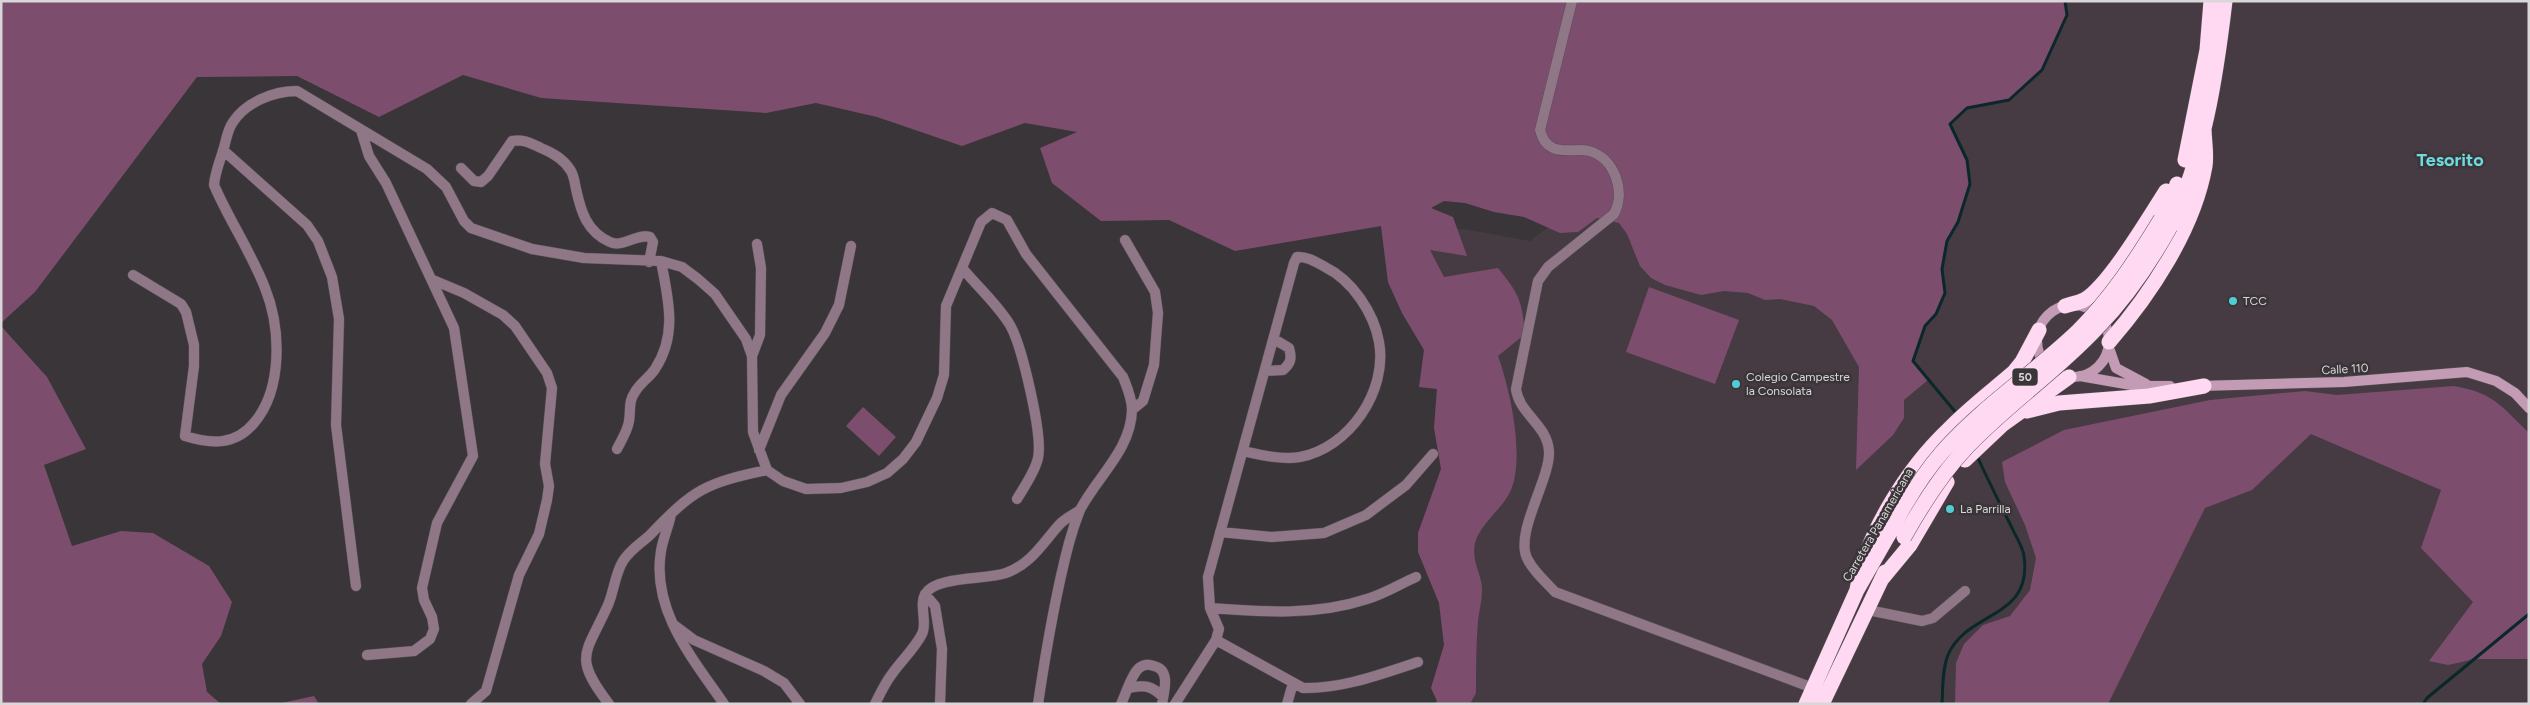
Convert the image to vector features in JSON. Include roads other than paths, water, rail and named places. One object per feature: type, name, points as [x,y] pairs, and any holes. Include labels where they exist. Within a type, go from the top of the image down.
[{"type":"highway","name":"Carretera Panamericana","points":[[1806,704],[1857,590],[1896,535],[1968,446],[2096,330],[2147,268],[2165,223],[2187,154],[2202,78],[2211,1]]},
{"type":"highway","name":"Carretera Panamericana","points":[[2165,223],[2188,182],[2204,128],[2212,98],[2225,1]]},
{"type":"highway","points":[[2109,343],[2136,309],[2160,273],[2192,210],[2205,165],[2204,128]]},
{"type":"highway","points":[[2065,306],[2085,299],[2097,288],[2118,262],[2168,188],[2180,174]]},
{"type":"highway","points":[[1857,590],[1872,540],[1914,469],[1947,430],[2014,372],[2022,362],[2039,330]]},
{"type":"highway","points":[[1881,580],[1910,545],[1940,491],[1959,466],[2002,425],[2074,377]]},
{"type":"highway","points":[[2018,413],[2059,403],[2149,396],[2204,386]]},
{"type":"highway","name":"Carretera Panamericana","points":[[1822,704],[1868,610],[1881,580],[1896,535]]},
{"type":"main road","points":[[2109,343],[2100,365],[2074,377],[2049,369],[2042,360],[2038,345],[2039,330],[2049,315],[2065,306],[2084,307],[2099,317],[2104,324],[2109,343],[2110,354],[2116,368],[2151,387]]},
{"type":"main road","name":"Calle 110","points":[[2074,377],[2151,387],[2344,382],[2467,372],[2496,381],[2515,393],[2529,408]]},
{"type":"street","points":[[1572,1],[1540,130],[1542,139],[1554,149],[1588,150],[1604,158],[1618,181],[1619,204],[1614,214],[1548,267],[1538,281],[1516,389],[1517,398],[1546,435],[1549,452],[1547,469],[1532,508],[1526,536],[1526,558],[1555,592],[1813,688]]},
{"type":"street","points":[[133,275],[176,300],[186,312],[194,345],[194,366],[185,436],[206,443],[220,444],[236,438],[249,430],[261,415],[270,398],[276,348],[273,318],[266,289],[214,185],[215,173],[232,123],[242,111],[258,101],[284,91],[297,91],[307,95],[361,130],[427,168],[446,187],[464,222],[471,228],[532,249],[584,258],[661,261],[682,268],[715,294],[746,339],[752,356],[753,432],[767,470],[783,481],[806,489],[841,488],[867,482],[887,473],[903,459],[916,442],[937,398],[944,375],[946,306],[963,269],[980,222],[992,213],[999,215],[1007,220],[1026,254],[1123,377],[1130,394],[1132,410],[1128,429],[1118,454],[1080,510],[1069,541],[1050,628],[1038,704]]},
{"type":"street","points":[[361,130],[369,156],[386,182],[454,328],[473,456],[437,523],[422,588],[434,629],[430,639],[414,651],[367,655]]},
{"type":"street","points":[[461,168],[474,181],[482,182],[512,141],[523,140],[551,152],[561,158],[572,172],[581,213],[588,226],[611,243],[626,242],[643,235],[650,237],[653,242],[649,262]]},
{"type":"street","points":[[223,150],[307,225],[318,241],[332,277],[339,319],[336,425],[356,586]]},
{"type":"street","points":[[1125,240],[1155,292],[1158,313],[1154,365],[1143,401],[1132,410]]},
{"type":"street","points":[[752,356],[760,335],[762,268],[757,244]]},
{"type":"street","points":[[759,450],[781,395],[825,333],[839,305],[850,246]]},
{"type":"street","points":[[1176,704],[1216,640],[1219,629],[1210,608],[1208,577],[1294,263],[1297,257],[1304,256],[1332,270],[1354,290],[1370,315],[1380,342],[1378,374],[1370,402],[1352,427],[1327,447],[1300,457],[1273,457],[1243,451]]},
{"type":"street","points":[[617,449],[629,422],[630,402],[635,391],[654,370],[663,354],[670,333],[670,312],[661,261]]},
{"type":"street","points":[[963,269],[1010,325],[1017,344],[1038,424],[1040,442],[1038,460],[1017,499]]},
{"type":"street","points":[[432,280],[464,292],[503,315],[515,326],[547,373],[552,388],[545,464],[549,486],[539,534],[519,575],[486,691],[471,704]]},
{"type":"street","points":[[1265,371],[1283,370],[1289,364],[1291,356],[1288,348],[1274,339]]},
{"type":"street","points":[[1220,532],[1272,537],[1324,533],[1366,515],[1406,485],[1433,454]]},
{"type":"street","points":[[609,704],[590,678],[586,663],[587,647],[609,603],[621,564],[629,552],[645,540],[687,498],[706,486],[724,479],[767,470]]},
{"type":"street","points":[[925,594],[940,584],[1004,574],[1021,566],[1035,554],[1060,524],[1080,510]]},
{"type":"street","points":[[672,512],[661,550],[660,576],[670,622],[724,704]]},
{"type":"street","points":[[1210,608],[1273,613],[1318,610],[1367,599],[1416,577]]},
{"type":"street","points":[[1868,610],[1922,621],[1933,618],[1965,591]]},
{"type":"street","points":[[875,704],[891,675],[922,634],[925,594]]},
{"type":"street","points":[[925,594],[935,606],[942,649],[940,704]]},
{"type":"street","points":[[670,622],[694,640],[784,683],[800,704]]},
{"type":"street","points":[[1216,640],[1303,688],[1315,688],[1369,678],[1418,662]]},
{"type":"street","points":[[1121,704],[1139,668],[1147,664],[1156,666],[1163,671],[1166,678],[1163,701]]},
{"type":"street","points":[[1288,704],[1293,683]]},
{"type":"street","points":[[1129,688],[1142,685],[1154,688],[1163,701]]},
{"type":"waterway","points":[[1957,414],[1913,361],[1925,326],[1936,314],[1945,293],[1942,269],[1947,241],[1958,222],[1970,184],[1967,160],[1950,124],[1967,108],[2009,100],[2042,70],[2067,15],[2065,1]]},
{"type":"waterway","points":[[1942,704],[1946,661],[1957,640],[2009,604],[2019,592],[2024,577],[2022,549],[1977,456]]},
{"type":"waterway","points":[[2423,704],[2427,698],[2529,614]]},
{"type":"place","name":"TCC","points":[[2233,301]]},
{"type":"place","name":"Colegio Campestre la Consolata","points":[[1736,384]]},
{"type":"place","name":"La Parrilla","points":[[1950,509]]},
{"type":"district","name":"Tesorito","points":[[2450,160]]}]
